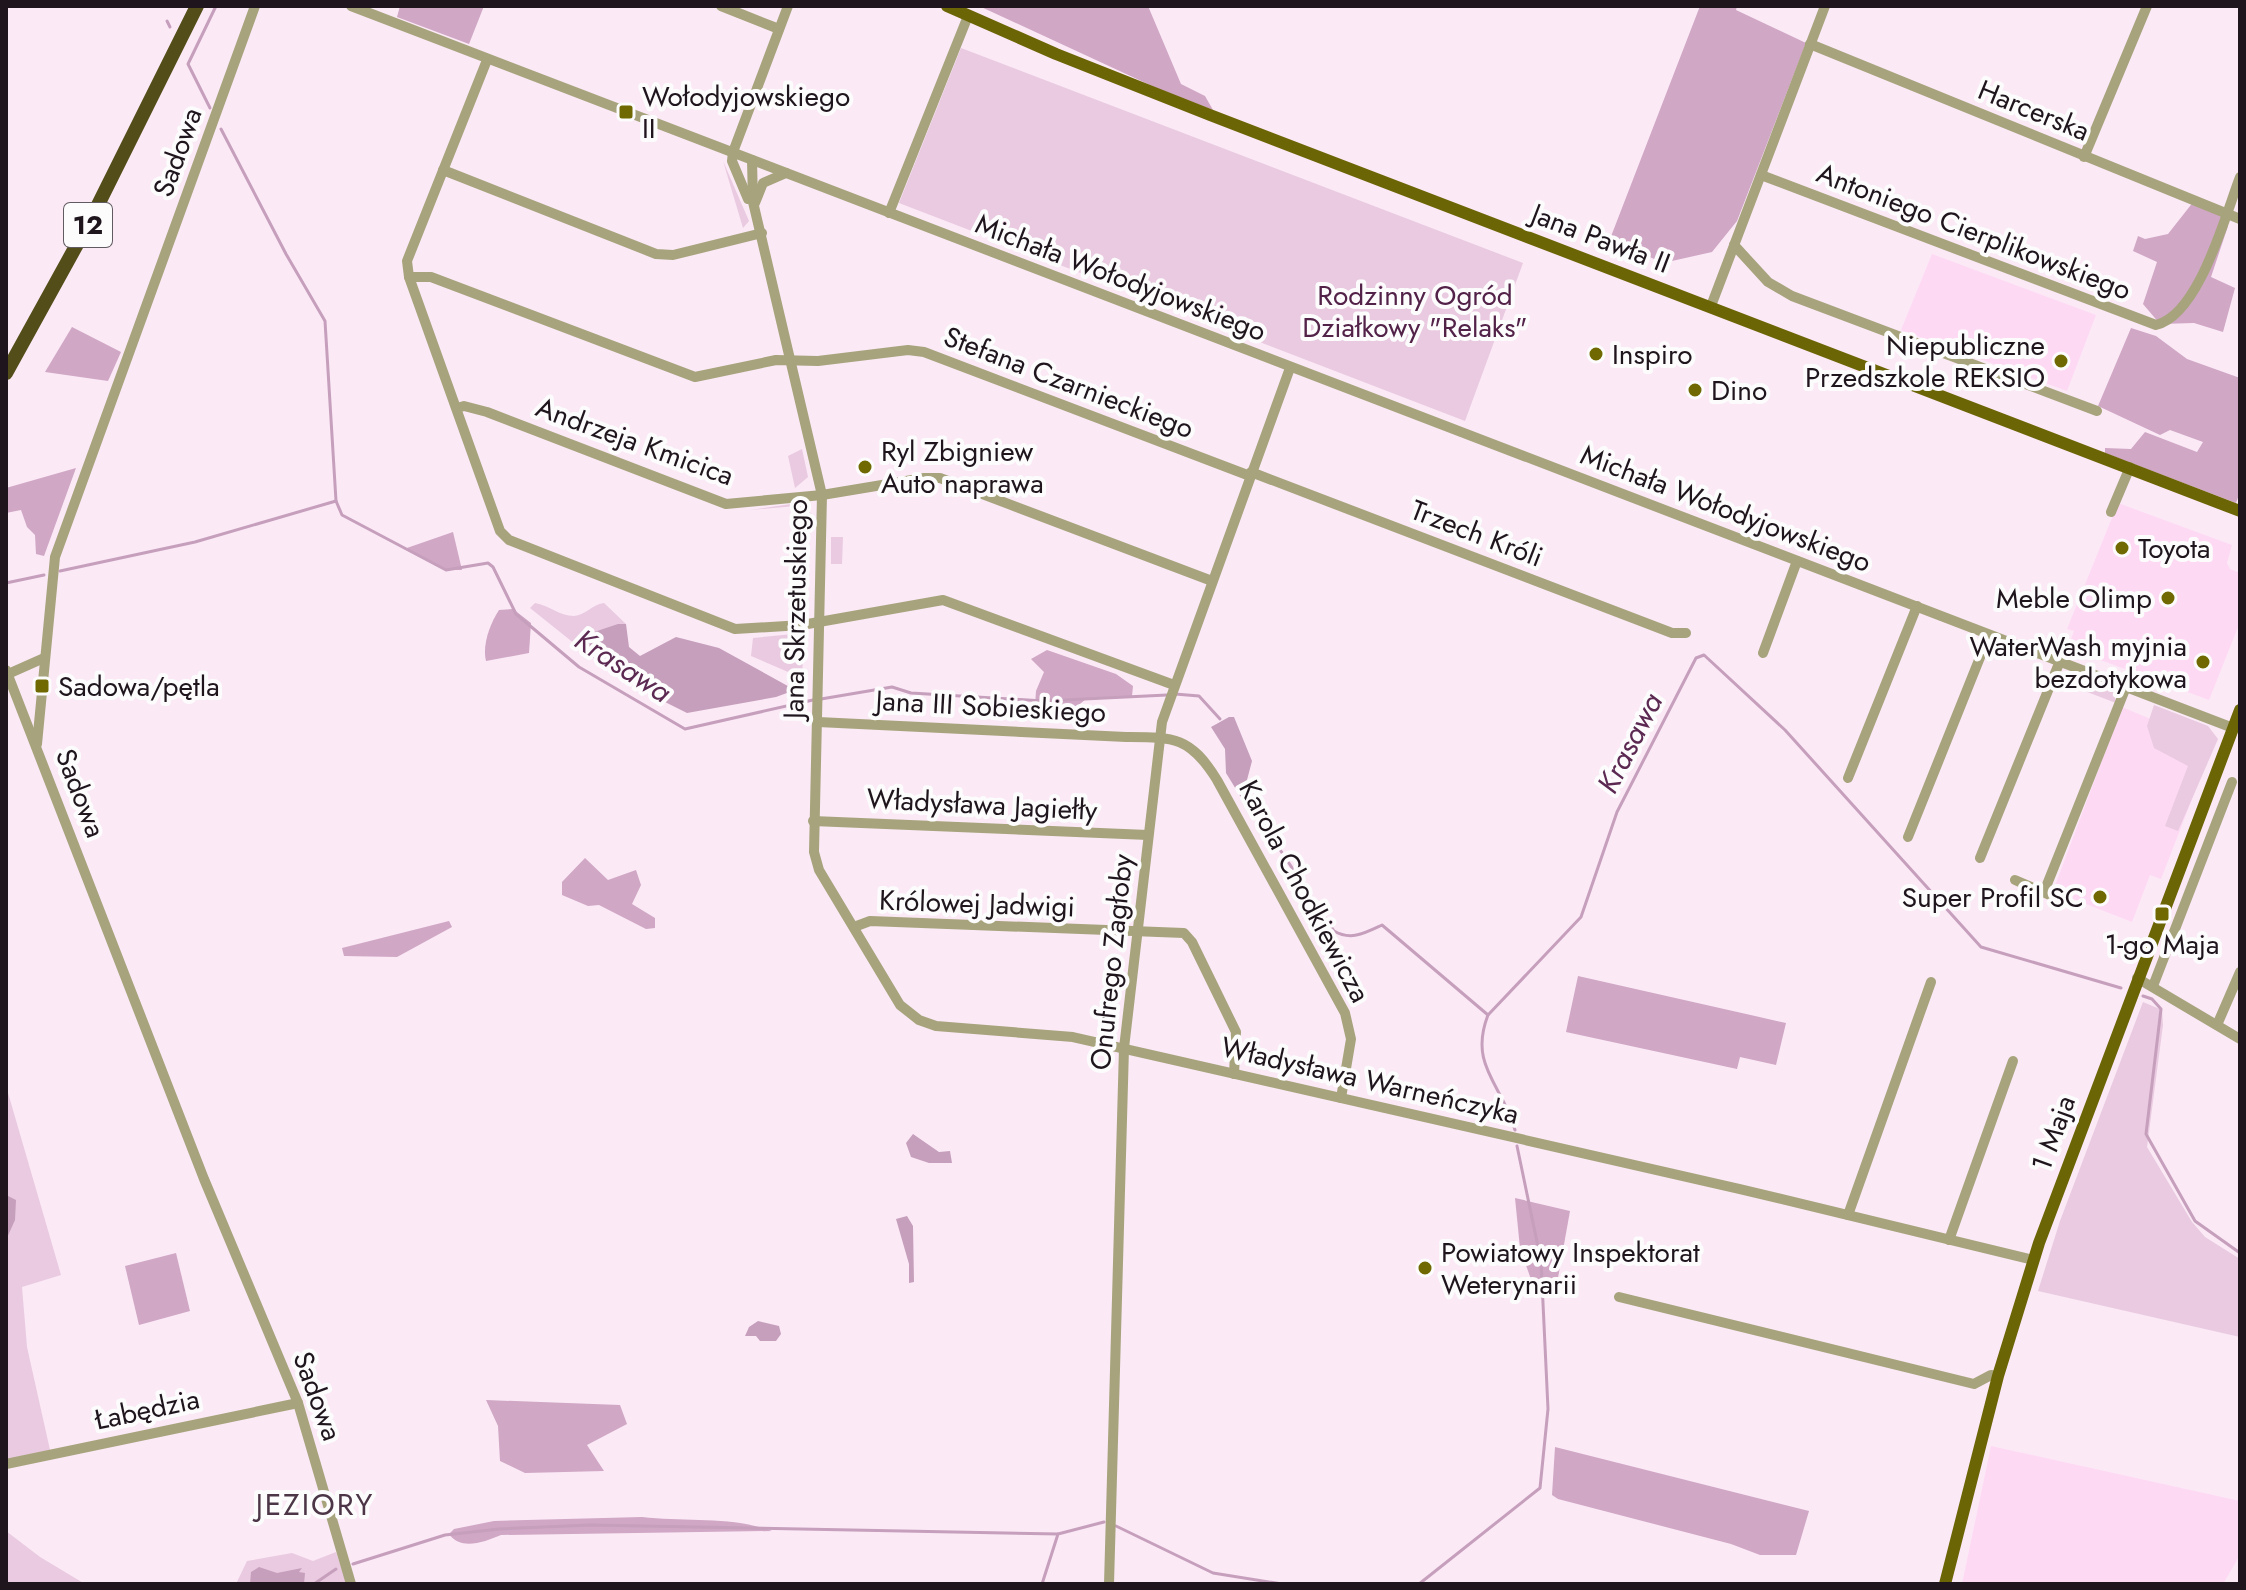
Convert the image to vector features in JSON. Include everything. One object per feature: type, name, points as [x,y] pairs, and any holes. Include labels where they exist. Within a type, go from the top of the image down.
[{"type":"highway","name":"12","points":[[6,373],[91,219],[197,6]]},
{"type":"main road","name":"Jana Pawła II","points":[[947,6],[1097,71],[2240,511]]},
{"type":"main road","name":"1 Maja","points":[[1945,1584],[1998,1376],[2033,1260],[2240,710]]},
{"type":"street","name":"Sadowa","points":[[255,6],[55,557],[36,749],[204,1179],[298,1403],[351,1584]]},
{"type":"street","name":"Michała Wołodyjowskiego","points":[[351,6],[2233,728]]},
{"type":"street","points":[[721,6],[779,29]]},
{"type":"street","points":[[733,152],[788,6]]},
{"type":"street","points":[[1711,306],[1825,6]]},
{"type":"street","points":[[2084,157],[2147,6]]},
{"type":"street","points":[[889,213],[968,16]]},
{"type":"street","name":"Harcerska","points":[[1810,44],[2240,219]]},
{"type":"street","points":[[487,60],[408,254],[409,277],[500,531],[519,546],[735,629],[822,621],[943,600],[1171,691]]},
{"type":"street","name":"Jana Skrzetuskiego","points":[[733,152],[732,161],[756,213]]},
{"type":"street","name":"Jana Skrzetuskiego","points":[[752,160],[750,180],[756,213],[822,495],[822,621],[813,821]]},
{"type":"street","points":[[443,170],[656,254],[673,255],[762,233]]},
{"type":"street","points":[[756,213],[759,188],[768,179],[786,173]]},
{"type":"street","name":"Antoniego Cierplikowskiego","points":[[1761,175],[2156,325],[2171,322],[2189,303],[2225,214]]},
{"type":"street","points":[[2225,214],[2240,177]]},
{"type":"street","points":[[1734,245],[1768,282],[1792,296],[2097,411]]},
{"type":"street","name":"Stefana Czarnieckiego","points":[[409,277],[431,277],[695,377],[791,359],[818,361],[908,350],[924,352],[1250,474]]},
{"type":"street","name":"Onufrego Zagłoby","points":[[1109,1584],[1124,1048],[1161,735],[1171,691],[1290,368]]},
{"type":"street","name":"Andrzeja Kmicica","points":[[457,408],[464,406],[487,412],[716,502],[822,495],[940,478],[1212,581]]},
{"type":"street","points":[[2111,512],[2130,467]]},
{"type":"street","name":"Trzech Króli","points":[[1250,474],[1672,633],[1686,633]]},
{"type":"street","points":[[1763,653],[1797,561]]},
{"type":"street","points":[[1848,778],[1917,606]]},
{"type":"street","points":[[1908,837],[1989,635]]},
{"type":"street","points":[[36,749],[7,672],[44,658]]},
{"type":"street","points":[[1980,858],[2060,661]]},
{"type":"street","points":[[2044,892],[2126,687]]},
{"type":"street","name":"Jana III Sobieskiego","points":[[818,722],[1126,737],[1161,735]]},
{"type":"street","name":"Karola Chodkiewicza","points":[[1161,735],[1178,740],[1197,753],[1212,771],[1345,1013],[1351,1039],[1341,1098]]},
{"type":"street","points":[[2153,986],[2236,783],[2215,775]]},
{"type":"street","name":"Władysława Jagiełły","points":[[813,821],[1148,835]]},
{"type":"street","name":"Władysława Warneńczyka","points":[[813,821],[814,852],[819,870],[887,989],[919,1020],[936,1026],[1051,1033],[1124,1048],[2033,1260]]},
{"type":"street","points":[[2015,880],[2061,900]]},
{"type":"street","name":"Królowej Jadwigi","points":[[854,927],[870,921],[1188,936],[1236,1032],[1234,1074]]},
{"type":"street","points":[[2217,1025],[2240,972]]},
{"type":"street","points":[[2137,978],[2240,1039]]},
{"type":"street","points":[[1848,1215],[1931,982]]},
{"type":"street","points":[[1949,1240],[2013,1061]]},
{"type":"street","points":[[1619,1297],[1974,1384],[1991,1375],[1998,1376]]},
{"type":"street","name":"Łabędzia","points":[[6,1464],[298,1403]]},
{"type":"shaded area","points":[[400,6],[484,6],[469,44],[397,17]]},
{"type":"shaded area","points":[[979,6],[1148,6],[1181,84],[1205,96],[1213,110],[1165,92]]},
{"type":"shaded area","points":[[1700,6],[1737,6],[1736,10],[1806,43],[1737,221],[1712,252],[1663,263],[1610,239]]},
{"type":"shaded area","points":[[2194,201],[2225,214],[2228,226],[2211,277],[2235,288],[2223,332],[2194,323],[2160,324],[2143,304],[2157,262],[2133,251],[2138,236],[2145,239],[2168,234]]},
{"type":"shaded area","points":[[1932,254],[2096,315],[2067,391],[1901,330]]},
{"type":"shaded area","points":[[72,327],[121,352],[108,381],[45,372]]},
{"type":"shaded area","points":[[2131,328],[2156,336],[2187,359],[2240,378],[2240,492],[2236,503],[2105,453],[2105,448],[2131,449],[2145,432],[2197,452],[2203,442],[2170,430],[2160,435],[2098,406]]},
{"type":"shaded area","points":[[76,468],[44,556],[36,554],[35,535],[27,527],[21,510],[6,513],[6,488]]},
{"type":"shaded area","points":[[2118,503],[2232,545],[2227,563],[2230,569],[2240,573],[2240,622],[2209,700],[2068,648],[2074,631],[2067,629]]},
{"type":"shaded area","points":[[453,532],[462,570],[446,570],[404,549]]},
{"type":"shaded area","points":[[513,609],[531,623],[529,653],[486,661],[486,642],[499,610]]},
{"type":"shaded area","points":[[1047,650],[1116,674],[1133,686],[1132,696],[1086,699],[1075,708],[1035,706],[1036,691],[1044,672],[1031,659]]},
{"type":"shaded area","points":[[2122,707],[2213,745],[2161,879],[2150,875],[2132,922],[2053,891]]},
{"type":"shaded area","points":[[585,858],[608,880],[636,870],[641,885],[632,904],[655,918],[655,928],[646,929],[599,905],[588,906],[562,895],[562,882]]},
{"type":"shaded area","points":[[449,921],[452,927],[397,957],[344,956],[342,948]]},
{"type":"shaded area","points":[[1578,976],[1786,1023],[1776,1065],[1740,1057],[1737,1069],[1566,1032]]},
{"type":"shaded area","points":[[1515,1198],[1570,1211],[1556,1289],[1533,1285],[1520,1248]]},
{"type":"shaded area","points":[[176,1253],[190,1311],[139,1325],[125,1266]]},
{"type":"shaded area","points":[[486,1400],[620,1405],[627,1424],[587,1445],[604,1471],[525,1473],[500,1461],[498,1426]]},
{"type":"shaded area","points":[[1991,1446],[2240,1501],[2240,1555],[2223,1584],[1962,1584]]},
{"type":"shaded area","points":[[1555,1447],[1809,1511],[1796,1555],[1760,1555],[1731,1544],[1558,1499],[1552,1495]]},
{"type":"shaded area","points":[[642,1517],[725,1521],[772,1531],[501,1535],[466,1544],[449,1534],[454,1529],[494,1521]]},
{"type":"green space","name":"Rodzinny Ogród Działkowy \"Relaks\"","points":[[961,48],[1523,263],[1465,421],[899,203]]},
{"type":"green space","points":[[723,161],[749,221],[743,228]]},
{"type":"green space","points":[[802,449],[808,477],[795,488],[788,456]]},
{"type":"green space","points":[[798,503],[812,514],[813,523],[804,515],[797,515],[796,506],[750,510]]},
{"type":"green space","points":[[831,537],[843,537],[842,564],[831,564]]},
{"type":"green space","points":[[535,603],[574,616],[604,603],[626,624],[594,632],[580,648],[530,608]]},
{"type":"green space","points":[[804,633],[802,678],[751,656],[753,638]]},
{"type":"green space","points":[[2066,672],[2114,690],[2116,703],[2056,680]]},
{"type":"green space","points":[[2154,705],[2208,726],[2218,739],[2178,831],[2165,826],[2188,766],[2154,748],[2147,726]]},
{"type":"green space","points":[[2143,1002],[2162,1010],[2163,1025],[2147,1147],[2192,1222],[2205,1237],[2240,1259],[2240,1337],[2038,1291],[2060,1221]]},
{"type":"green space","points":[[6,1086],[61,1275],[22,1287],[27,1347],[50,1450],[6,1462]]},
{"type":"green space","points":[[6,1531],[40,1557],[85,1584],[6,1584]]},
{"type":"green space","points":[[336,1552],[347,1584],[236,1584],[247,1561],[292,1553],[313,1561]]},
{"type":"water","points":[[626,624],[629,647],[640,656],[676,637],[719,648],[795,690],[776,697],[687,713],[625,682],[580,648],[594,632]]},
{"type":"water","points":[[1234,717],[1252,761],[1242,799],[1226,773],[1225,749],[1211,727]]},
{"type":"water","points":[[913,1134],[939,1152],[950,1151],[952,1163],[929,1163],[911,1157],[906,1143]]},
{"type":"water","points":[[6,1195],[16,1200],[15,1220],[6,1240]]},
{"type":"water","points":[[907,1216],[913,1226],[914,1282],[909,1283],[909,1264],[896,1219]]},
{"type":"water","points":[[758,1321],[779,1326],[781,1334],[776,1341],[760,1341],[756,1336],[745,1336],[749,1327]]},
{"type":"water","points":[[259,1567],[277,1573],[302,1568],[299,1572],[305,1573],[304,1584],[250,1584],[251,1572]]},
{"type":"waterway","points":[[210,108],[188,64],[216,6]]},
{"type":"waterway","points":[[167,21],[170,27]]},
{"type":"waterway","name":"Krasawa","points":[[221,129],[325,321],[336,501],[342,515],[446,570],[488,563],[493,567],[516,614],[579,667],[685,729],[813,700]]},
{"type":"waterway","name":"Krasawa","points":[[60,571],[195,542],[336,501]]},
{"type":"waterway","name":"Krasawa","points":[[6,583],[44,575]]},
{"type":"waterway","name":"Krasawa","points":[[1245,797],[1334,931],[1352,936],[1382,925],[1488,1015],[1581,917],[1617,812],[1696,658],[1704,655],[1785,730],[1981,947],[2121,988]]},
{"type":"waterway","name":"Krasawa","points":[[821,699],[892,687],[911,693],[1043,701],[1167,695]]},
{"type":"waterway","name":"Krasawa","points":[[1175,694],[1199,696],[1220,719]]},
{"type":"waterway","name":"Krasawa","points":[[2143,996],[2152,999],[2161,1009],[2146,1134],[2195,1221],[2240,1253]]},
{"type":"waterway","points":[[1488,1015],[1482,1048],[1485,1062],[1515,1130]]},
{"type":"waterway","points":[[1419,1584],[1540,1488],[1548,1409],[1541,1261],[1517,1146]]},
{"type":"waterway","points":[[1042,1584],[1058,1534],[1104,1522]]},
{"type":"waterway","points":[[353,1564],[445,1535],[590,1525],[1058,1534]]},
{"type":"waterway","points":[[1116,1526],[1213,1573],[1282,1584]]},
{"type":"waterway","points":[[314,1584],[336,1569]]},
{"type":"place","name":"Wołodyjowskiego II","points":[[626,112]]},
{"type":"place","name":"Inspiro","points":[[1596,354]]},
{"type":"place","name":"Niepubliczne Przedszkole REKSIO","points":[[2061,361]]},
{"type":"place","name":"Dino","points":[[1695,390]]},
{"type":"place","name":"Ryl Zbigniew Auto naprawa","points":[[865,467]]},
{"type":"place","name":"Toyota","points":[[2122,548]]},
{"type":"place","name":"Meble Olimp","points":[[2168,598]]},
{"type":"place","name":"WaterWash myjnia bezdotykowa","points":[[2203,662]]},
{"type":"place","name":"Sadowa/pętla","points":[[42,686]]},
{"type":"place","name":"Super Profil SC","points":[[2100,897]]},
{"type":"place","name":"1-go Maja","points":[[2162,914]]},
{"type":"place","name":"Powiatowy Inspektorat Weterynarii","points":[[1425,1268]]},
{"type":"district","name":"JEZIORY","points":[[315,1505]]}]
